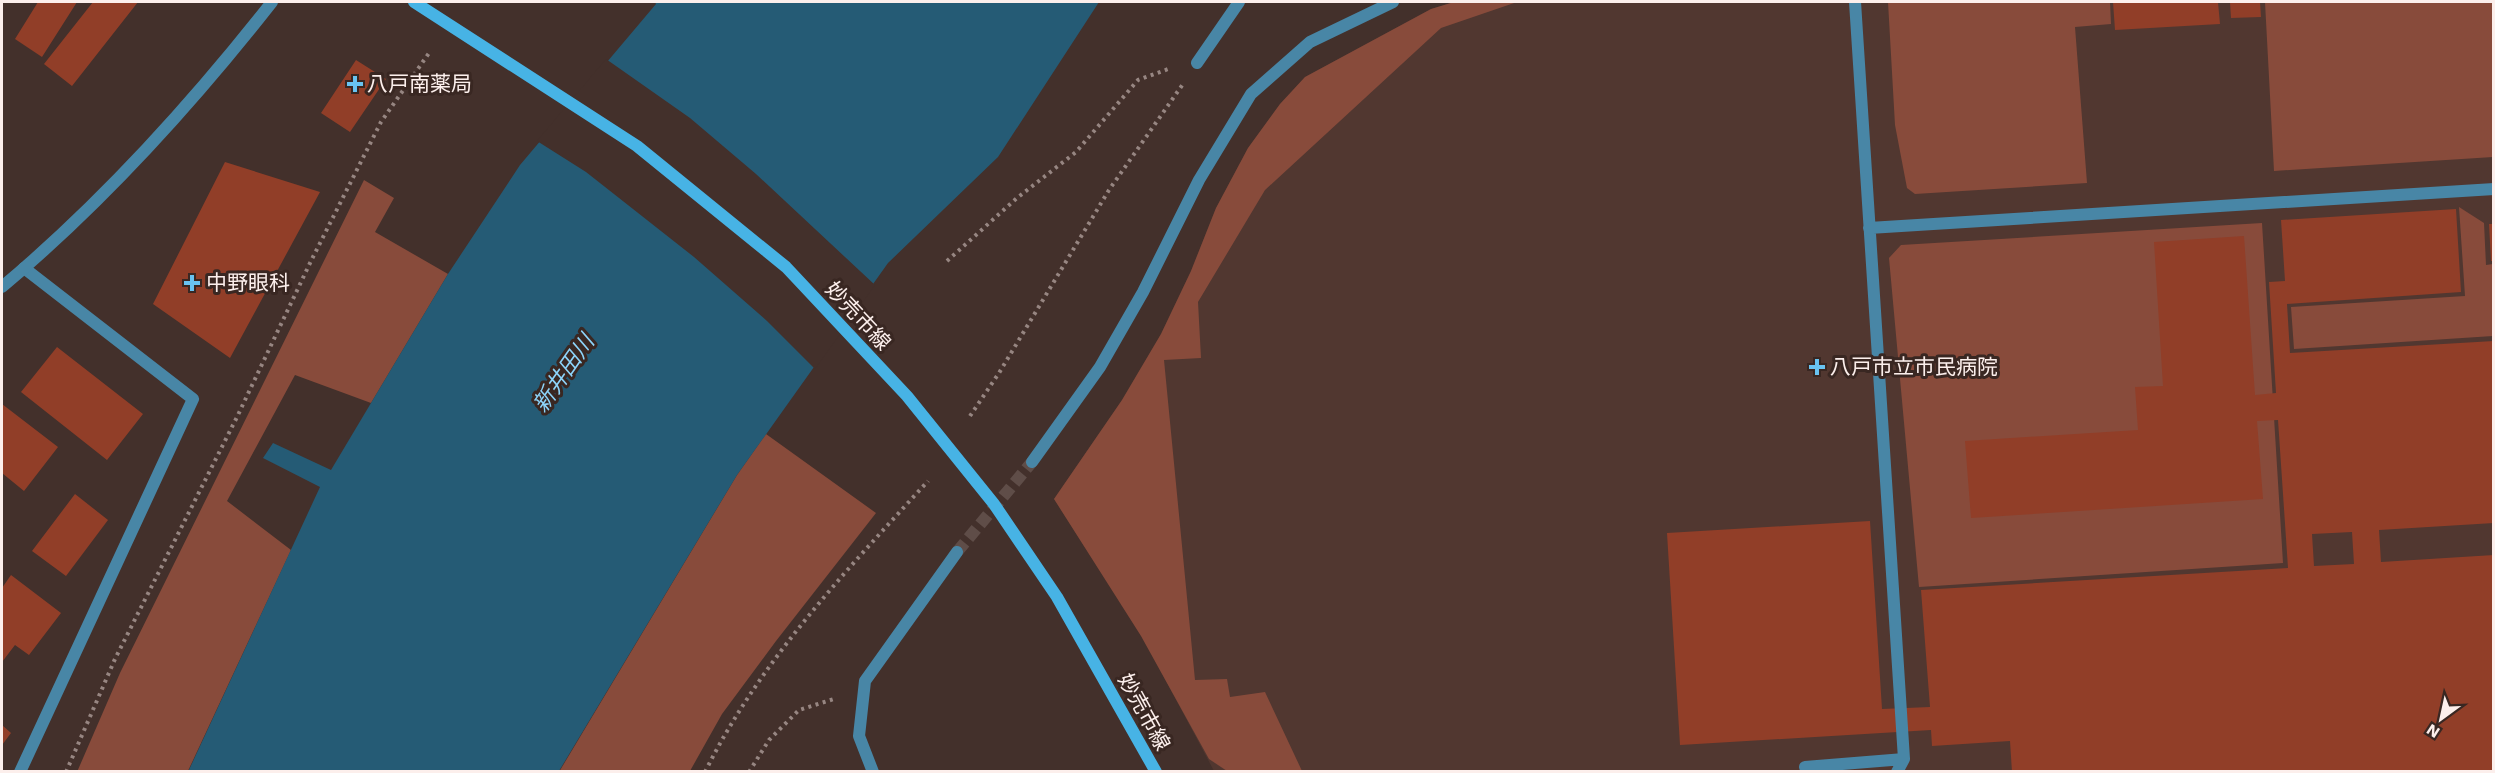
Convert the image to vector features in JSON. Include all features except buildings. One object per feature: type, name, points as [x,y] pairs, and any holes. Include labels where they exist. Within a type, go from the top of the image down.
[{"type":"main road","name":"妙売市線","points":[[414,2],[494,51],[637,146],[786,267],[907,396],[994,504],[1057,597],[1156,771]]},
{"type":"street","points":[[2,287],[136,161],[219,68],[272,2]]},
{"type":"street","points":[[1197,63],[1239,2]]},
{"type":"street","points":[[1032,462],[1100,367],[1143,292],[1199,180],[1251,94],[1310,42],[1393,2]]},
{"type":"street","points":[[1855,2],[1904,759],[1897,771]]},
{"type":"street","points":[[1869,228],[2493,189]]},
{"type":"street","points":[[20,771],[194,399],[24,268]]},
{"type":"street","points":[[873,771],[859,736],[865,681],[957,552]]},
{"type":"street","points":[[1805,767],[1904,759]]},
{"type":"path","points":[[66,771],[115,659],[237,417],[310,261],[381,122],[429,52]]},
{"type":"path","points":[[947,261],[1017,198],[1076,152],[1138,80],[1162,69],[1197,63]]},
{"type":"path","points":[[970,416],[999,373],[1109,190],[1197,63]]},
{"type":"path","points":[[705,771],[736,711],[777,654],[834,584],[928,481]]},
{"type":"path","points":[[749,771],[769,740],[799,710],[836,698],[863,698]]},
{"type":"shaded area","name":"八戸市立市民病院","points":[[1454,2],[2493,2],[2493,771],[1214,771],[1142,636],[1054,499],[1122,400],[1161,334],[1191,271],[1216,208],[1248,148],[1280,104],[1305,77],[1431,9]]},
{"type":"shaded area","points":[[1454,2],[1517,2],[1441,28],[1265,190],[1198,302],[1201,358],[1164,360],[1195,680],[1227,679],[1230,697],[1265,692],[1302,771],[1227,771],[1209,759],[1141,636],[1054,499],[1122,400],[1161,334],[1191,271],[1216,208],[1248,148],[1280,104],[1305,77],[1431,9]]},
{"type":"shaded area","points":[[1888,2],[2110,2],[2111,24],[2075,27],[2087,183],[1915,194],[1907,188],[1895,125]]},
{"type":"shaded area","points":[[2265,2],[2493,2],[2493,157],[2274,171]]},
{"type":"shaded area","points":[[364,180],[394,198],[375,232],[448,274],[371,403],[295,375],[227,501],[291,550],[188,771],[77,772],[120,673]]},
{"type":"shaded area","points":[[2459,207],[2484,223],[2486,265],[2493,264],[2493,336],[2294,349],[2291,307],[2465,296]]},
{"type":"shaded area","points":[[2262,223],[2283,563],[1919,587],[1889,258],[1901,245]]},
{"type":"shaded area","points":[[766,434],[876,513],[722,714],[690,771],[559,772],[737,475]]},
{"type":"water","name":"新井田川","points":[[655,2],[1099,2],[998,157],[888,263],[737,475],[559,771],[188,772],[320,487],[263,458],[273,443],[331,470],[448,274],[520,165],[656,4]]},
{"type":"pier","points":[[606,59],[690,118],[756,174],[875,285],[815,369],[767,321],[694,257],[586,172],[537,141]]},
{"type":"tunnel","points":[[957,552],[1032,462]]},
{"type":"place","name":"八戸南薬局","points":[[355,84]]},
{"type":"place","name":"中野眼科","points":[[192,283]]},
{"type":"place","name":"八戸市立市民病院","points":[[1817,367]]}]
